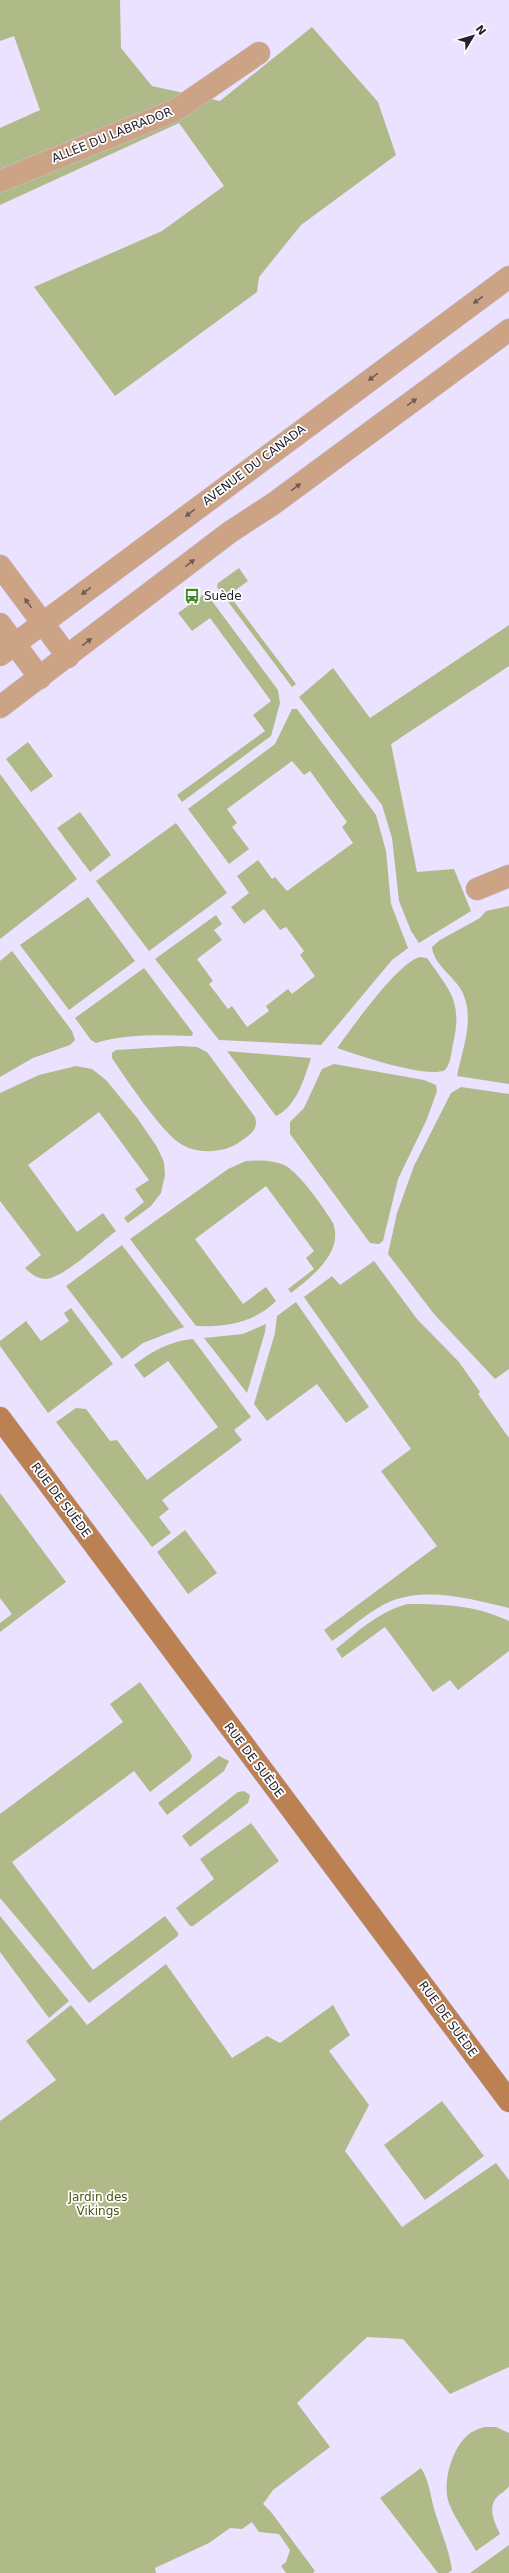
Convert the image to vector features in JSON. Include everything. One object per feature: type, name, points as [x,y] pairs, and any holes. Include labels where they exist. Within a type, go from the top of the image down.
[{"type":"main road","name":"RUE DE SUÈDE","points":[[0,1418],[509,2102]]},
{"type":"street","name":"ALLÉE DU LABRADOR","points":[[0,180],[176,110],[259,53]]},
{"type":"street","name":"AVENUE DU CANADA","points":[[7,649],[509,277]]},
{"type":"street","points":[[0,707],[230,532],[273,504],[509,330]]},
{"type":"street","points":[[0,566],[68,656]]},
{"type":"street","points":[[0,624],[7,649],[40,678]]},
{"type":"street","points":[[477,889],[509,876]]},
{"type":"green space","points":[[0,0],[120,0],[121,48],[152,86],[220,101],[312,27],[378,102],[396,155],[301,225],[259,277],[257,292],[115,396],[34,287],[162,231],[224,186],[179,123],[0,205],[0,128],[40,110],[14,36],[0,41]]},
{"type":"green space","points":[[239,568],[248,581],[229,595],[296,684],[292,687],[217,587],[218,583]]},
{"type":"green space","points":[[206,593],[278,690],[280,703],[271,736],[182,802],[177,795],[265,731],[253,715],[271,701],[210,618],[192,631],[178,613]]},
{"type":"green space","points":[[509,625],[509,666],[391,744],[417,872],[454,869],[471,911],[419,943],[411,931],[399,901],[392,838],[382,805],[299,697],[333,668],[370,718]]},
{"type":"green space","points":[[292,709],[297,709],[376,815],[386,851],[391,904],[408,948],[392,960],[321,1045],[219,1040],[155,959],[216,915],[222,924],[214,930],[222,940],[197,959],[213,981],[209,984],[228,1009],[232,1006],[247,1027],[269,1011],[266,1006],[288,989],[292,994],[315,976],[300,955],[304,951],[286,927],[280,930],[264,909],[244,924],[231,907],[249,893],[237,876],[258,860],[272,879],[275,877],[287,891],[353,843],[342,827],[347,822],[310,771],[304,775],[292,761],[227,809],[237,823],[232,827],[249,849],[229,864],[188,809],[275,744]]},
{"type":"green space","points":[[28,742],[53,776],[31,792],[6,759]]},
{"type":"green space","points":[[0,774],[77,879],[0,939]]},
{"type":"green space","points":[[80,812],[111,855],[90,872],[57,828]]},
{"type":"green space","points":[[176,823],[227,893],[149,951],[96,881]]},
{"type":"green space","points":[[88,897],[135,961],[69,1010],[20,945]]},
{"type":"green space","points":[[509,906],[509,1084],[457,1076],[466,1036],[468,1016],[467,1006],[461,990],[441,967],[432,947],[440,940],[480,918],[486,911]]},
{"type":"green space","points":[[12,951],[72,1031],[75,1040],[70,1045],[33,1058],[0,1077],[0,961]]},
{"type":"green space","points":[[420,957],[427,958],[435,969],[448,989],[455,1007],[456,1030],[450,1061],[445,1070],[436,1072],[408,1069],[337,1048],[388,983],[411,962]]},
{"type":"green space","points":[[144,968],[193,1033],[192,1036],[155,1035],[119,1038],[96,1043],[91,1040],[75,1018]]},
{"type":"green space","points":[[180,1046],[197,1047],[207,1052],[255,1117],[255,1128],[248,1136],[234,1145],[210,1151],[193,1149],[178,1142],[152,1115],[112,1058],[112,1053],[116,1050]]},
{"type":"green space","points":[[227,1051],[311,1058],[299,1091],[289,1106],[276,1116]]},
{"type":"green space","points":[[334,1064],[424,1080],[436,1085],[437,1091],[427,1119],[398,1179],[383,1241],[379,1244],[370,1243],[290,1134],[290,1122],[304,1108],[322,1069]]},
{"type":"green space","points":[[76,1066],[92,1069],[106,1080],[138,1119],[157,1147],[164,1162],[165,1175],[161,1193],[151,1206],[128,1223],[124,1218],[144,1202],[135,1189],[149,1180],[99,1112],[28,1165],[77,1232],[103,1213],[116,1231],[82,1259],[63,1272],[54,1277],[43,1279],[29,1272],[25,1268],[41,1255],[0,1201],[0,1093],[39,1075]]},
{"type":"green space","points":[[461,1087],[509,1094],[509,1369],[495,1379],[434,1314],[388,1254],[397,1213],[414,1166],[451,1093]]},
{"type":"green space","points":[[246,1161],[277,1163],[286,1166],[299,1177],[312,1192],[333,1223],[335,1234],[334,1244],[324,1263],[308,1280],[291,1293],[288,1289],[314,1269],[306,1258],[314,1251],[266,1186],[195,1239],[243,1304],[266,1287],[276,1301],[249,1319],[218,1326],[196,1326],[130,1239],[228,1169]]},
{"type":"green space","points":[[122,1245],[184,1327],[143,1343],[122,1359],[66,1286]]},
{"type":"green space","points":[[374,1261],[417,1319],[459,1362],[480,1392],[478,1394],[509,1438],[509,1608],[453,1596],[410,1596],[388,1602],[332,1641],[324,1630],[437,1546],[381,1471],[411,1449],[304,1297],[332,1276],[340,1285]]},
{"type":"green space","points":[[296,1302],[369,1407],[346,1423],[317,1384],[267,1421],[254,1404],[275,1333],[277,1316]]},
{"type":"green space","points":[[71,1308],[113,1364],[48,1413],[0,1346],[0,1341],[26,1321],[41,1341],[69,1321],[64,1313]]},
{"type":"green space","points":[[266,1324],[247,1393],[204,1338],[243,1334]]},
{"type":"green space","points":[[193,1339],[251,1417],[234,1430],[242,1440],[162,1500],[169,1509],[159,1517],[171,1533],[152,1547],[56,1422],[76,1408],[86,1409],[110,1441],[117,1440],[147,1480],[218,1427],[168,1361],[144,1378],[134,1365],[148,1355],[169,1344]]},
{"type":"green space","points":[[0,1493],[66,1582],[0,1632],[0,1623],[12,1614],[0,1598]]},
{"type":"green space","points":[[185,1530],[217,1573],[188,1594],[157,1552]]},
{"type":"green space","points":[[408,1604],[459,1606],[484,1612],[509,1621],[509,1651],[458,1690],[450,1680],[433,1692],[385,1627],[342,1658],[336,1649],[379,1616]]},
{"type":"green space","points":[[140,1682],[189,1750],[192,1756],[190,1761],[150,1792],[134,1771],[12,1862],[93,1970],[165,1916],[178,1933],[178,1936],[89,2003],[0,1898],[0,1814],[123,1722],[110,1704]]},
{"type":"green space","points":[[219,1756],[229,1761],[224,1771],[167,1815],[158,1803]]},
{"type":"green space","points":[[244,1791],[250,1795],[248,1803],[190,1847],[182,1836],[238,1792]]},
{"type":"green space","points":[[251,1823],[279,1861],[193,1926],[190,1926],[176,1908],[214,1879],[200,1859]]},
{"type":"green space","points":[[0,1916],[69,2001],[49,2018],[0,1952]]},
{"type":"green space","name":"Jardin des Vikings","points":[[166,1964],[232,2058],[267,2036],[280,2043],[333,2005],[350,2035],[329,2051],[369,2105],[345,2151],[402,2227],[496,2163],[509,2180],[509,2367],[450,2394],[403,2339],[367,2337],[297,2403],[330,2447],[273,2490],[263,2504],[271,2512],[315,2571],[313,2573],[286,2573],[281,2566],[286,2562],[290,2550],[279,2534],[259,2532],[252,2522],[242,2529],[230,2528],[209,2543],[155,2568],[156,2573],[0,2573],[0,2121],[56,2080],[26,2041],[71,2005],[87,2025]]},
{"type":"green space","points":[[442,2101],[484,2156],[425,2200],[384,2145]]},
{"type":"green space","points":[[484,2427],[496,2427],[509,2433],[509,2486],[494,2501],[492,2511],[500,2534],[476,2551],[450,2505],[448,2500],[447,2484],[450,2465],[457,2448],[470,2434]]},
{"type":"green space","points":[[421,2468],[428,2484],[435,2512],[449,2555],[452,2570],[448,2573],[438,2573],[380,2498]]},
{"type":"green space","points":[[509,2545],[509,2573],[470,2573]]},
{"type":"place","name":"Suède","points":[[192,596]]}]
